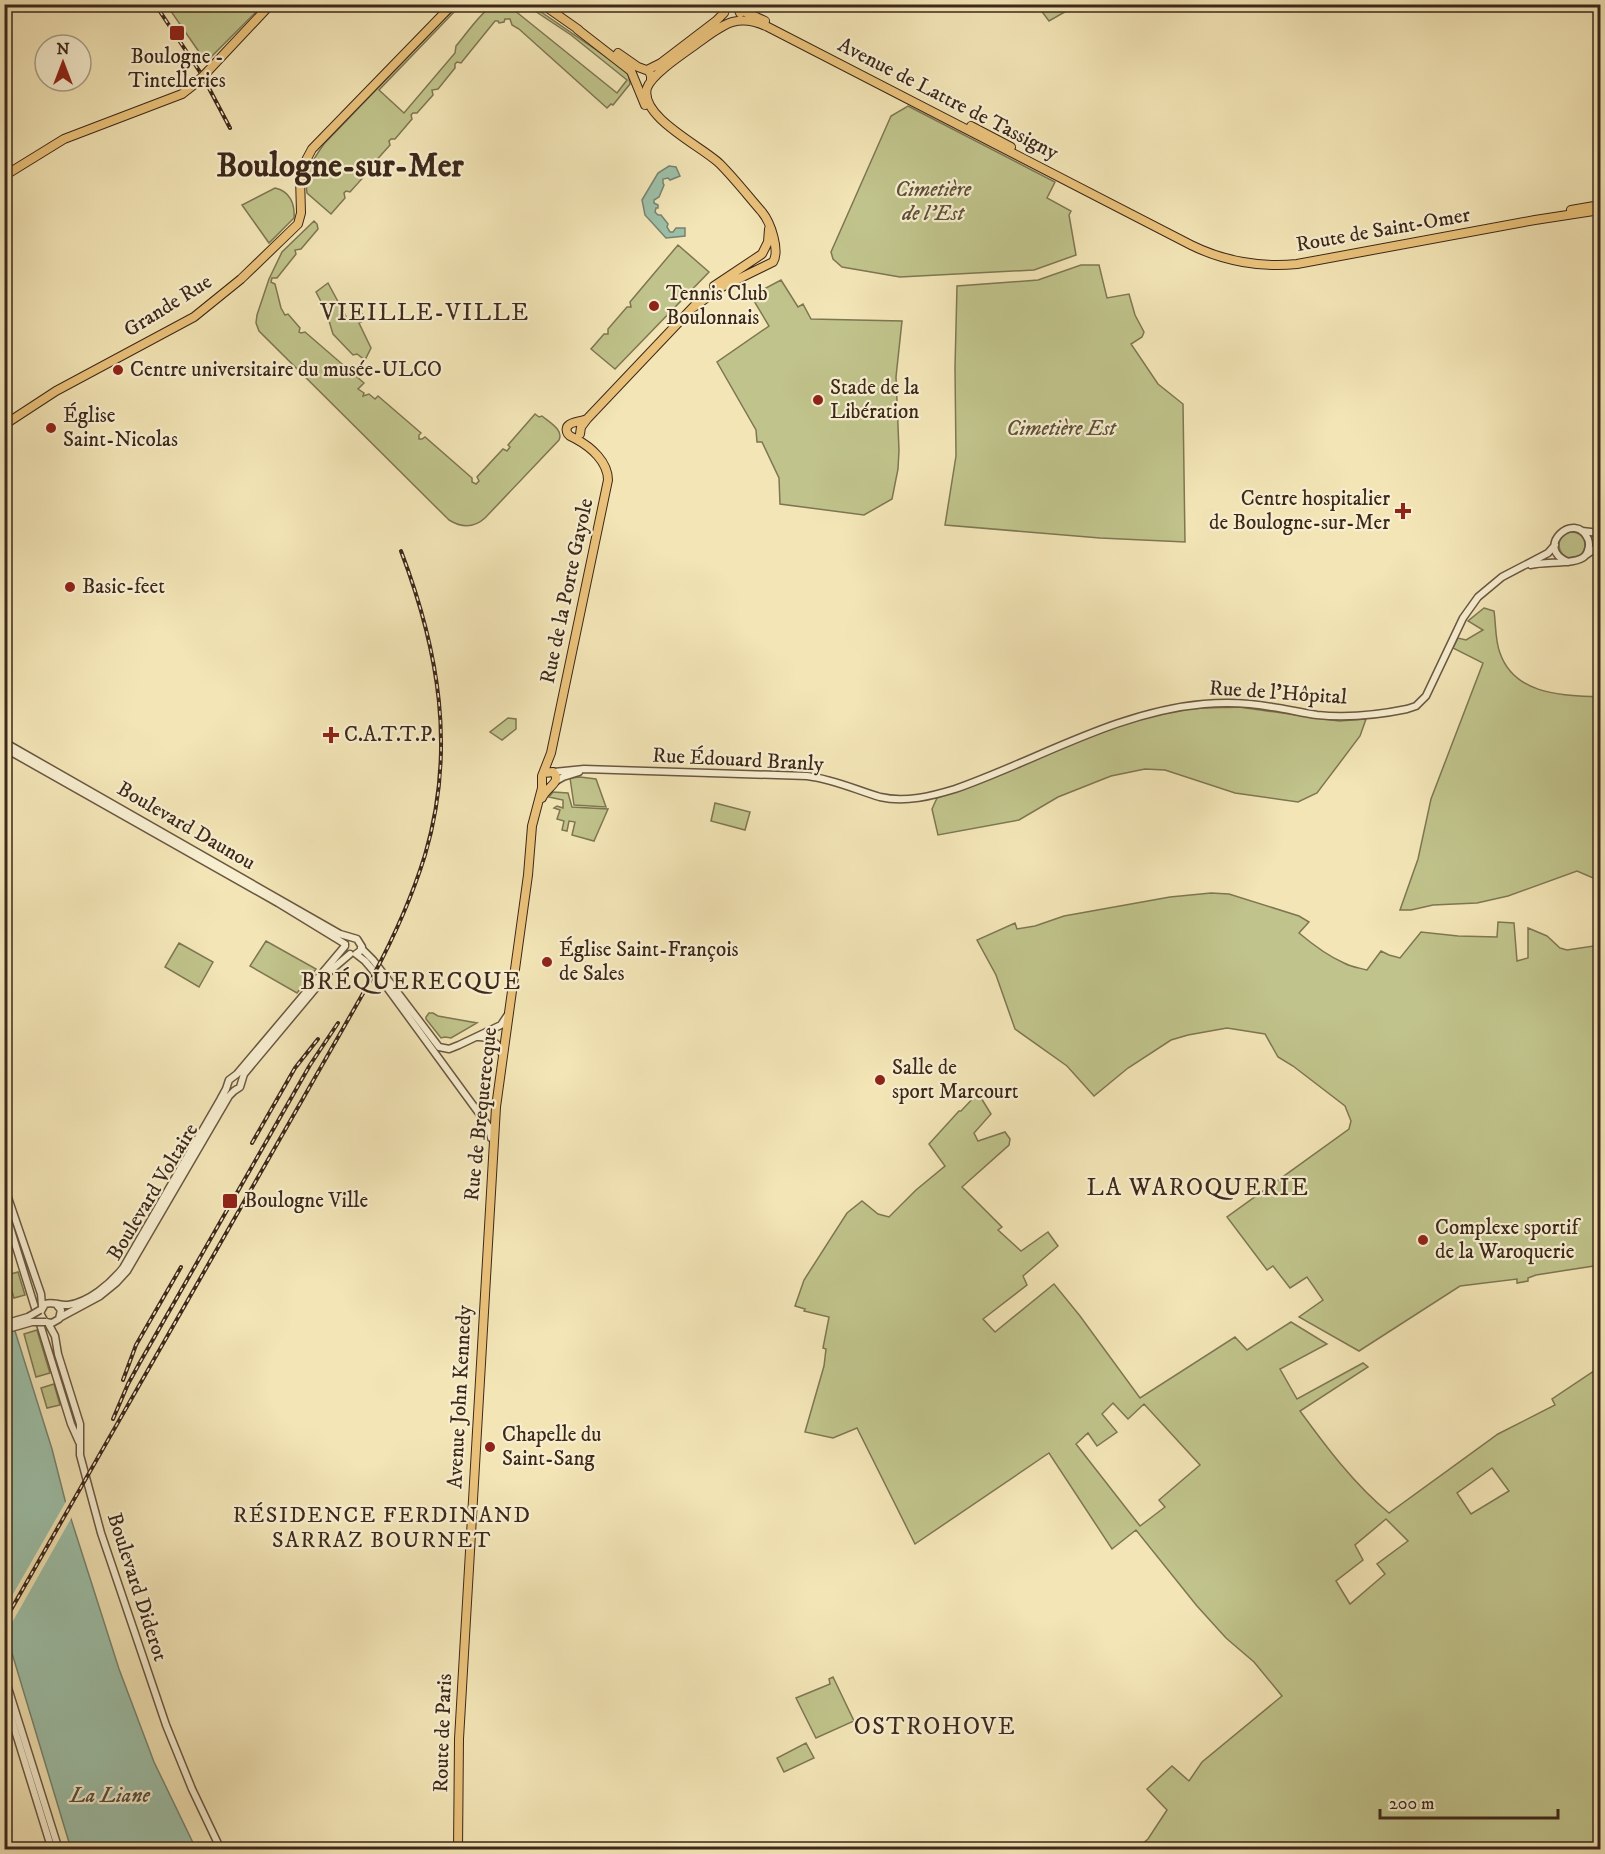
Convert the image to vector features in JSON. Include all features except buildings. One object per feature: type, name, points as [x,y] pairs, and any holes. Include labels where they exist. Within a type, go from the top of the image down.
[{"type":"main road","points":[[4,176],[64,139],[182,94],[208,71],[271,4]]},
{"type":"main road","name":"Grande Rue","points":[[4,425],[62,388],[194,317],[241,279],[298,224],[301,213],[301,174],[305,161],[314,146],[453,4]]},
{"type":"main road","points":[[542,4],[651,75],[647,98],[650,105],[670,127],[720,164],[764,214],[775,244],[775,260],[720,288],[694,307]]},
{"type":"main road","points":[[577,28],[589,40],[625,64],[636,80],[643,86],[721,26],[733,22],[740,15],[737,7],[730,5],[724,9],[716,21],[661,63],[638,71],[636,80],[644,103],[678,139],[701,150]]},
{"type":"main road","name":"Avenue de Lattre de Tassigny","points":[[737,7],[918,99]]},
{"type":"main road","points":[[724,9],[725,18],[733,22]]},
{"type":"main road","name":"Avenue de Lattre de Tassigny","points":[[733,22],[753,21],[768,27],[1141,219]]},
{"type":"main road","name":"Route de Saint-Omer","points":[[918,99],[1207,249],[1237,261]]},
{"type":"main road","name":"Route de Saint-Omer","points":[[1535,220],[1600,205]]},
{"type":"main road","name":"Route de Saint-Omer","points":[[1141,219],[1201,250],[1223,258],[1267,265],[1297,264],[1600,210]]},
{"type":"main road","points":[[769,225],[768,243],[763,252],[763,262],[769,264]]},
{"type":"main road","points":[[694,307],[713,287],[763,252],[770,249],[775,253]]},
{"type":"main road","name":"Rue de la Porte Gayole","points":[[548,775],[608,480],[605,464],[584,444],[578,430],[694,307]]},
{"type":"main road","points":[[548,775],[557,776],[553,784],[546,785],[548,775]]},
{"type":"main road","name":"Rue de Brequerecque","points":[[528,875],[532,826],[548,775]]},
{"type":"main road","name":"Rue de Brequerecque","points":[[488,1213],[502,1055],[509,1022],[509,1007],[528,875],[541,801],[545,792],[553,784]]},
{"type":"main road","name":"Avenue John Kennedy","points":[[466,1618],[488,1213]]},
{"type":"main road","name":"Route de Paris","points":[[458,1850],[458,1757],[466,1618]]},
{"type":"street","points":[[1513,572],[1548,553],[1555,545],[1558,535],[1564,530],[1573,528],[1600,533]]},
{"type":"street","points":[[1581,531],[1589,543],[1586,555]]},
{"type":"street","points":[[1555,545],[1558,555],[1568,562]]},
{"type":"street","points":[[1513,572],[1540,563],[1577,561],[1600,545]]},
{"type":"street","name":"Rue de l'Hôpital","points":[[877,796],[906,799],[944,792],[1115,723],[1169,709],[1208,704],[1238,704],[1338,716],[1411,708],[1419,704],[1426,696],[1461,621],[1471,606],[1482,592],[1513,572]]},
{"type":"street","name":"Boulevard Daunou","points":[[4,742],[272,893],[340,934],[351,938]]},
{"type":"street","name":"Boulevard Daunou","points":[[4,748],[278,903],[345,945]]},
{"type":"street","name":"Rue Édouard Branly","points":[[548,775],[578,769],[811,777],[877,796]]},
{"type":"street","name":"Rue Édouard Branly","points":[[553,784],[568,775],[594,770]]},
{"type":"street","points":[[492,1155],[489,1127],[383,982],[365,961],[347,951],[345,945],[351,938],[359,940],[362,948],[437,1045],[449,1049],[503,1024],[509,1007]]},
{"type":"street","name":"Boulevard Voltaire","points":[[54,1304],[69,1305],[89,1297],[105,1286],[121,1270],[135,1250],[228,1080],[233,1077],[345,945]]},
{"type":"street","points":[[353,954],[362,948]]},
{"type":"street","name":"Boulevard Voltaire","points":[[59,1319],[100,1296],[128,1271],[219,1113],[234,1091],[239,1089],[240,1082],[259,1055],[330,971],[353,954]]},
{"type":"street","points":[[478,1037],[486,1037],[494,1042],[500,1047],[502,1055]]},
{"type":"street","points":[[450,1072],[443,1056],[459,1045]]},
{"type":"street","points":[[233,1077],[238,1078],[240,1082]]},
{"type":"street","points":[[227,1085],[234,1091]]},
{"type":"street","points":[[4,1186],[42,1297],[41,1317],[47,1323]]},
{"type":"street","name":"Boulevard Diderot","points":[[4,1208],[71,1424],[79,1443]]},
{"type":"street","points":[[4,1330],[32,1322],[47,1323],[59,1319],[61,1310],[39,1287]]},
{"type":"street","points":[[4,1324],[28,1317],[46,1304],[54,1304]]},
{"type":"street","name":"Boulevard Diderot","points":[[57,1343],[59,1319]]},
{"type":"street","name":"Boulevard Diderot","points":[[47,1323],[57,1343],[80,1424],[80,1457],[101,1533],[171,1739],[221,1850]]},
{"type":"street","points":[[4,1676],[58,1850]]},
{"type":"street","points":[[4,1695],[52,1850]]},
{"type":"green space","points":[[172,4],[263,5],[206,62],[168,7]]},
{"type":"green space","points":[[461,5],[465,5],[455,11],[379,90],[404,113],[455,53],[456,46],[478,19],[487,9],[497,6],[514,10],[617,93],[627,80],[571,35],[526,5],[531,5],[628,72],[630,84],[613,105],[607,108],[512,25],[510,19],[499,23],[495,21],[461,63],[455,64],[455,68],[438,89],[432,90],[433,95],[417,113],[411,115],[412,119],[395,139],[389,141],[390,145],[373,164],[369,164],[367,167],[369,171],[350,192],[344,193],[345,198],[331,214],[307,193],[308,173],[316,155],[449,14]]},
{"type":"green space","points":[[1037,5],[1077,5],[1049,21]]},
{"type":"green space","name":"Cimetière de l'Est","points":[[908,106],[1055,182],[1047,198],[1071,211],[1069,215],[1076,255],[1034,270],[900,277],[842,267],[833,259],[831,252],[891,116]]},
{"type":"green space","points":[[275,188],[288,195],[294,208],[294,218],[269,243],[242,205]]},
{"type":"green space","points":[[314,221],[318,229],[301,249],[295,250],[296,254],[277,278],[272,278],[271,282],[275,284],[285,315],[288,314],[300,328],[299,332],[305,332],[364,383],[358,389],[364,393],[363,396],[369,394],[375,399],[378,396],[421,433],[419,439],[425,437],[476,484],[479,481],[477,477],[503,449],[507,451],[510,447],[508,445],[535,414],[542,416],[555,426],[559,433],[559,440],[477,524],[463,526],[449,520],[259,331],[256,323],[257,315],[269,279],[282,252]]},
{"type":"green space","name":"Tennis Club Boulonnais","points":[[678,245],[709,272],[615,369],[591,349],[604,334],[608,334],[608,329],[627,307],[631,307],[630,302]]},
{"type":"green space","name":"Cimetière Est","points":[[1081,265],[1099,265],[1107,298],[1129,294],[1135,315],[1144,332],[1142,337],[1131,344],[1158,384],[1183,404],[1185,542],[1100,538],[945,525],[956,456],[957,286],[1038,280]]},
{"type":"green space","name":"Stade de la Libération","points":[[781,280],[798,307],[803,304],[811,319],[902,321],[896,377],[898,469],[892,499],[864,515],[780,504],[779,478],[762,442],[757,442],[756,430],[717,362],[769,326],[751,296]]},
{"type":"green space","points":[[328,283],[348,320],[362,314],[365,320],[359,323],[371,348],[365,360],[357,354],[353,355],[333,334],[326,311],[316,292]]},
{"type":"green space","points":[[1572,532],[1581,536],[1585,545],[1581,554],[1572,558],[1563,554],[1559,545],[1563,536]]},
{"type":"green space","points":[[1484,608],[1494,611],[1498,648],[1507,667],[1517,678],[1529,685],[1556,694],[1600,697],[1600,889],[1598,880],[1577,871],[1508,896],[1477,903],[1433,905],[1400,910],[1418,859],[1431,799],[1483,663],[1453,648],[1458,638],[1466,640],[1483,630],[1468,621]]},
{"type":"green space","points":[[1239,707],[1339,721],[1366,719],[1360,736],[1317,793],[1298,802],[1235,793],[1165,770],[1145,769],[1111,776],[1058,797],[1019,820],[938,835],[932,809],[937,798],[1114,728],[1175,711]]},
{"type":"green space","points":[[508,718],[516,719],[516,729],[502,740],[490,732]]},
{"type":"green space","points":[[570,778],[596,779],[606,807],[574,805]]},
{"type":"green space","points":[[553,792],[568,793],[572,807],[608,809],[594,841],[572,835],[575,822],[569,821],[567,831],[562,830],[564,821],[557,819],[560,810],[554,808],[557,806],[563,808],[563,800],[549,797]]},
{"type":"green space","points":[[715,803],[750,812],[745,830],[711,821]]},
{"type":"green space","points":[[1211,893],[1229,894],[1299,916],[1309,922],[1299,933],[1309,941],[1350,966],[1367,970],[1381,951],[1400,958],[1421,932],[1497,937],[1498,922],[1514,923],[1517,961],[1528,958],[1528,928],[1547,936],[1560,948],[1567,950],[1600,945],[1600,1265],[1536,1275],[1528,1278],[1528,1281],[1517,1283],[1517,1279],[1460,1286],[1359,1351],[1299,1317],[1323,1300],[1307,1277],[1290,1288],[1273,1266],[1267,1270],[1227,1217],[1349,1129],[1351,1121],[1345,1106],[1278,1057],[1265,1034],[1227,1028],[1171,1040],[1128,1068],[1094,1096],[1067,1066],[1015,1029],[996,975],[977,940],[1015,923],[1017,929],[1035,926],[1064,916],[1170,897]]},
{"type":"green space","points":[[266,941],[316,969],[297,993],[250,966]]},
{"type":"green space","points":[[179,943],[213,962],[199,987],[165,967]]},
{"type":"green space","points":[[429,1013],[477,1023],[451,1038],[441,1038],[426,1019]]},
{"type":"green space","points":[[978,1093],[991,1114],[974,1133],[978,1141],[1005,1132],[1010,1139],[1009,1145],[962,1187],[1002,1227],[998,1230],[1021,1251],[1048,1232],[1058,1246],[1023,1276],[1027,1285],[983,1319],[995,1332],[1054,1284],[1140,1398],[1235,1337],[1247,1350],[1291,1322],[1327,1344],[1280,1369],[1297,1399],[1363,1363],[1368,1367],[1300,1411],[1353,1478],[1389,1513],[1498,1434],[1555,1405],[1552,1399],[1600,1367],[1600,1849],[1136,1849],[1148,1839],[1167,1810],[1147,1789],[1172,1766],[1189,1781],[1202,1762],[1282,1696],[1254,1662],[1226,1638],[1197,1606],[1136,1530],[1112,1549],[1049,1453],[915,1544],[857,1428],[833,1438],[805,1432],[824,1366],[826,1349],[823,1348],[829,1317],[804,1311],[805,1309],[795,1306],[804,1280],[847,1213],[862,1201],[878,1214],[889,1217],[945,1166],[929,1144]],"holes":[[[1113,1403],[1128,1419],[1144,1404],[1200,1465],[1159,1500],[1165,1507],[1140,1526],[1076,1444],[1088,1433],[1097,1446],[1117,1432],[1102,1414]],[[1492,1468],[1509,1491],[1471,1514],[1457,1493]],[[1386,1519],[1408,1541],[1377,1564],[1385,1574],[1350,1604],[1336,1581],[1363,1560],[1355,1545]]]},
{"type":"green space","points":[[18,1272],[25,1295],[14,1298],[7,1275]]},
{"type":"green space","points":[[37,1330],[50,1373],[36,1377],[24,1334]]},
{"type":"green space","points":[[54,1384],[60,1405],[47,1408],[41,1388]]},
{"type":"green space","points":[[833,1677],[854,1721],[816,1738],[796,1698],[830,1684],[829,1679]]},
{"type":"green space","points":[[806,1743],[814,1758],[784,1772],[777,1758]]},
{"type":"water","points":[[669,166],[676,167],[680,176],[670,180],[663,179],[664,185],[659,197],[654,200],[654,203],[658,205],[655,212],[661,215],[668,224],[670,232],[676,228],[685,228],[685,236],[666,238],[645,215],[642,200],[658,173]]},
{"type":"water","name":"La Liane","points":[[4,1296],[52,1449],[65,1500],[119,1669],[154,1762],[196,1849],[71,1849],[5,1630]]},
{"type":"pier","points":[[68,1498],[73,1515],[5,1635],[5,1608]]},
{"type":"railway","points":[[155,4],[202,75],[230,128]]},
{"type":"railway","points":[[4,1622],[373,976],[414,886],[425,855],[434,816],[440,777],[441,739],[439,701],[433,663],[425,626],[401,551]]},
{"type":"railway","points":[[113,1419],[139,1364],[310,1065],[338,1023]]},
{"type":"railway","points":[[252,1143],[295,1068],[318,1039]]},
{"type":"railway","points":[[123,1380],[136,1345],[181,1267]]},
{"type":"place","name":"Boulogne - Tintelleries","points":[[177,33]]},
{"type":"place","name":"Tennis Club Boulonnais","points":[[654,306]]},
{"type":"place","name":"Centre universitaire du musée-ULCO","points":[[118,370]]},
{"type":"place","name":"Stade de la Libération","points":[[818,400]]},
{"type":"place","name":"Église Saint-Nicolas","points":[[51,428]]},
{"type":"place","name":"Centre hospitalier de Boulogne-sur-Mer","points":[[1403,511]]},
{"type":"place","name":"Basic-feet","points":[[70,587]]},
{"type":"place","name":"C.A.T.T.P.","points":[[331,735]]},
{"type":"place","name":"Église Saint-François de Sales","points":[[547,962]]},
{"type":"place","name":"Salle de sport Marcourt","points":[[880,1080]]},
{"type":"place","name":"Boulogne Ville","points":[[230,1201]]},
{"type":"place","name":"Complexe sportif de la Waroquerie","points":[[1423,1240]]},
{"type":"place","name":"Chapelle du Saint-Sang","points":[[490,1447]]},
{"type":"district","name":"Boulogne-sur-Mer","points":[[340,166]]},
{"type":"district","name":"VIEILLE-VILLE","points":[[425,313]]},
{"type":"district","name":"BRÉQUERECQUE","points":[[411,982]]},
{"type":"district","name":"LA WAROQUERIE","points":[[1198,1188]]},
{"type":"district","name":"RÉSIDENCE FERDINAND SARRAZ BOURNET","points":[[382,1528]]},
{"type":"district","name":"OSTROHOVE","points":[[935,1727]]}]
